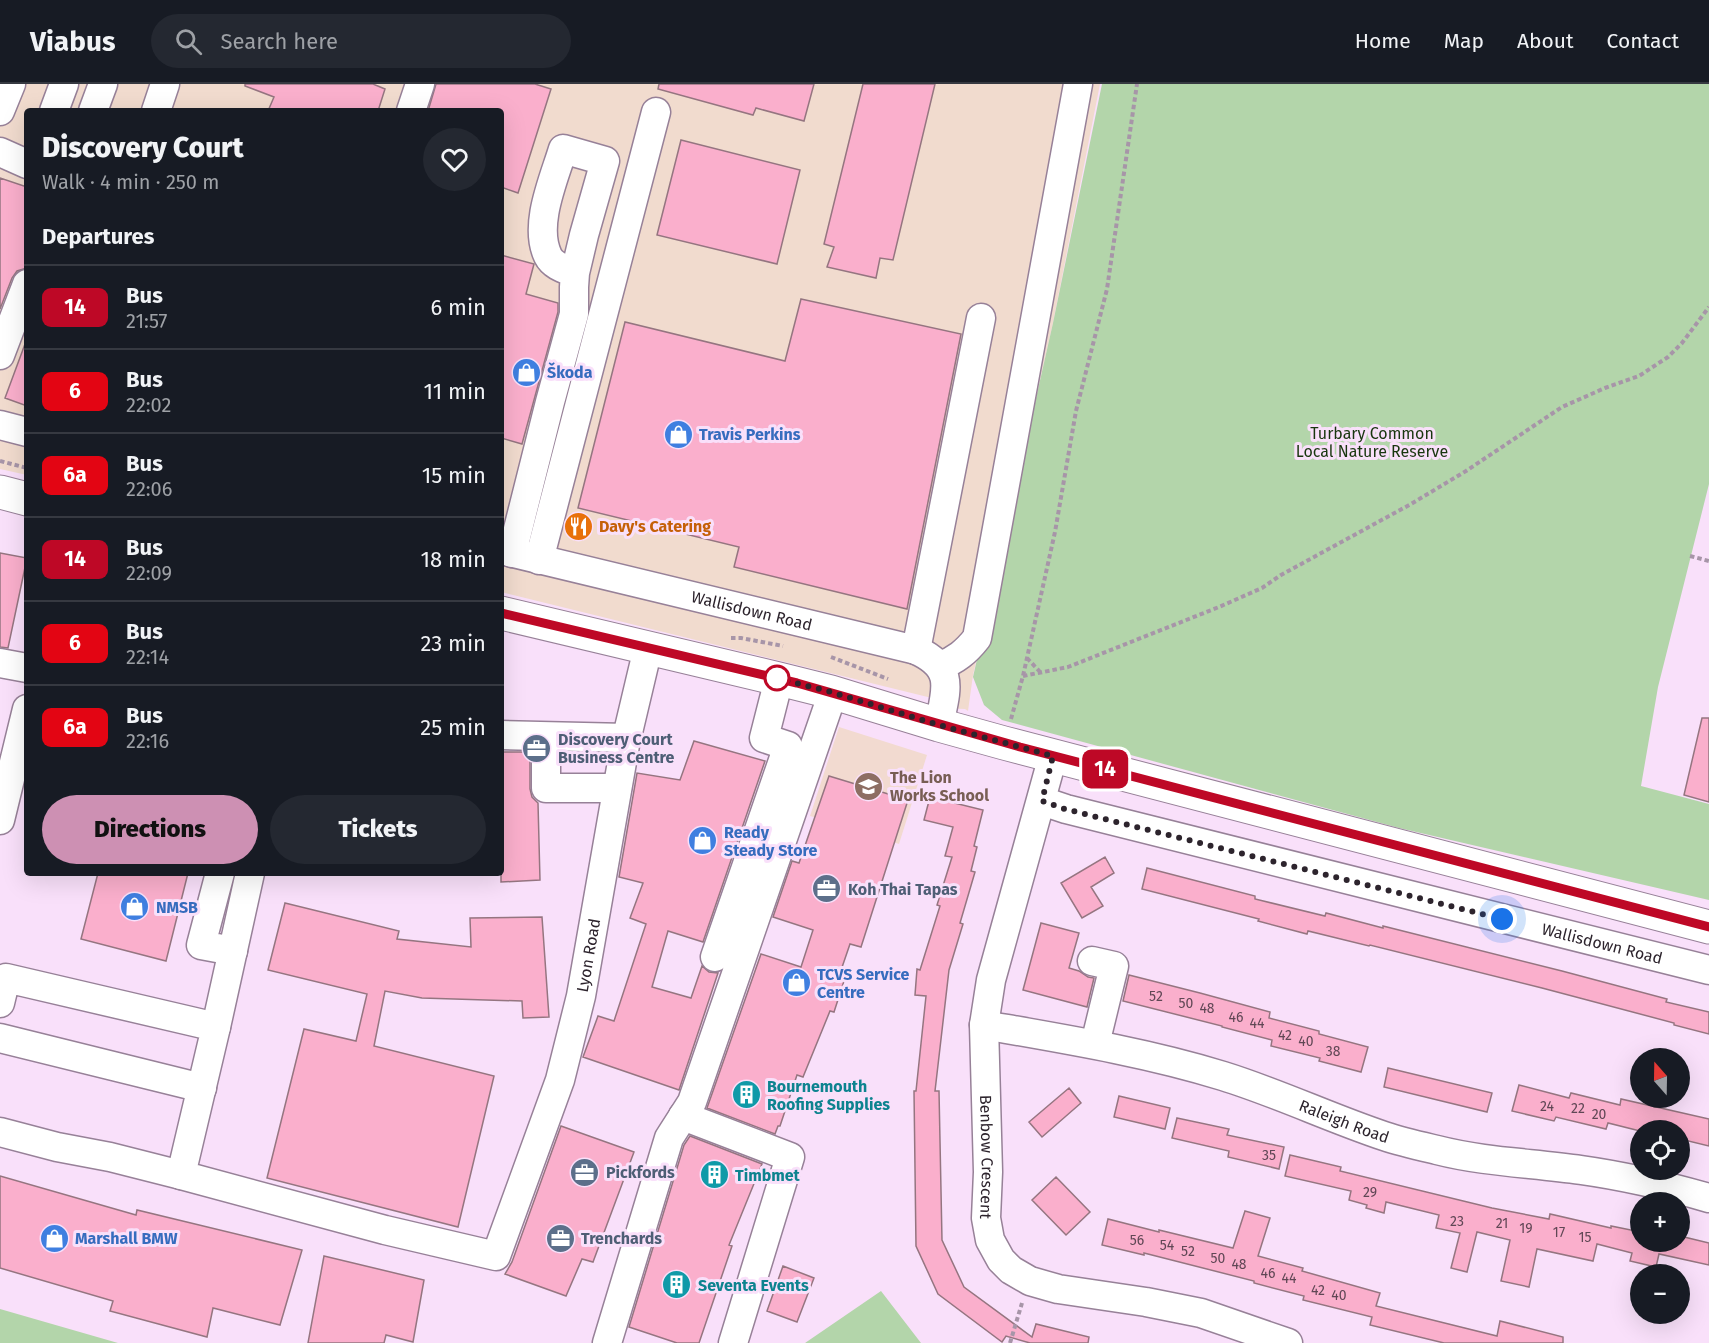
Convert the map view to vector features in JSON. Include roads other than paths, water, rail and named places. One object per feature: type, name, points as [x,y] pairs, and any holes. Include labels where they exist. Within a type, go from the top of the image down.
[{"type":"main road","points":[[0,492],[24,498]]},
{"type":"main road","points":[[504,614],[831,692],[1053,756],[1709,927]]},
{"type":"street","points":[[0,111],[11,84]]},
{"type":"street","points":[[55,108],[64,84]]},
{"type":"street","points":[[94,108],[103,84]]},
{"type":"street","points":[[157,108],[165,84]]},
{"type":"street","points":[[412,108],[420,84]]},
{"type":"street","points":[[939,725],[945,701],[945,675],[940,666],[966,651],[976,638],[1078,84]]},
{"type":"street","points":[[539,560],[656,112]]},
{"type":"street","points":[[0,152],[24,163]]},
{"type":"street","points":[[506,551],[574,314],[575,273]]},
{"type":"street","points":[[0,355],[24,292]]},
{"type":"street","points":[[916,650],[981,318]]},
{"type":"street","points":[[0,425],[24,431]]},
{"type":"street","name":"Wallisdown Road","points":[[506,551],[916,650],[926,654],[940,666]]},
{"type":"street","name":"Lyon Road","points":[[181,1174],[385,1230],[496,1256],[560,1080],[579,1006],[617,788],[648,648]]},
{"type":"street","points":[[0,663],[24,667]]},
{"type":"street","points":[[715,957],[788,746],[764,738],[779,679]]},
{"type":"street","points":[[607,1343],[669,1138],[692,1102],[831,692]]},
{"type":"street","points":[[0,820],[24,721]]},
{"type":"street","points":[[504,735],[627,738]]},
{"type":"street","points":[[546,737],[546,788],[617,788]]},
{"type":"street","name":"Benbow Crescent","points":[[1053,756],[991,980],[984,1025],[988,1172],[986,1218],[990,1240],[1001,1260],[1011,1270],[1030,1281],[1058,1289],[1146,1302],[1201,1314],[1288,1343]]},
{"type":"street","name":"Wallisdown Road","points":[[1042,801],[1065,809],[1709,970]]},
{"type":"street","points":[[219,876],[201,945],[233,951]]},
{"type":"street","points":[[0,1132],[181,1174],[249,876]]},
{"type":"street","points":[[1092,961],[1114,966],[1095,1044]]},
{"type":"street","points":[[0,1003],[6,978],[216,1027]]},
{"type":"street","name":"Raleigh Road","points":[[984,1025],[1095,1044],[1222,1076],[1384,1136],[1441,1151],[1651,1182],[1709,1198]]},
{"type":"street","points":[[0,1038],[202,1088]]},
{"type":"street","points":[[684,1116],[790,1157],[733,1343]]},
{"type":"place","name":"Škoda","points":[[526,372]]},
{"type":"place","name":"Travis Perkins","points":[[678,434]]},
{"type":"place","name":"Davy's Catering","points":[[578,526]]},
{"type":"place","name":"Discovery Court Business Centre","points":[[537,748]]},
{"type":"place","name":"The Lion Works School","points":[[869,786]]},
{"type":"place","name":"Ready Steady Store","points":[[703,841]]},
{"type":"place","name":"Koh Thai Tapas","points":[[827,889]]},
{"type":"place","name":"NMSB","points":[[135,907]]},
{"type":"place","name":"TCVS Service Centre","points":[[796,983]]},
{"type":"place","name":"Bournemouth Roofing Supplies","points":[[746,1095]]},
{"type":"place","name":"Pickfords","points":[[585,1172]]},
{"type":"place","name":"Timbmet","points":[[714,1175]]},
{"type":"place","name":"Marshall BMW","points":[[54,1238]]},
{"type":"place","name":"Trenchards","points":[[560,1238]]},
{"type":"place","name":"Seventa Events","points":[[677,1285]]},
{"type":"park label","name":"Turbary Common Local Nature Reserve","points":[[1372,442]]}]
